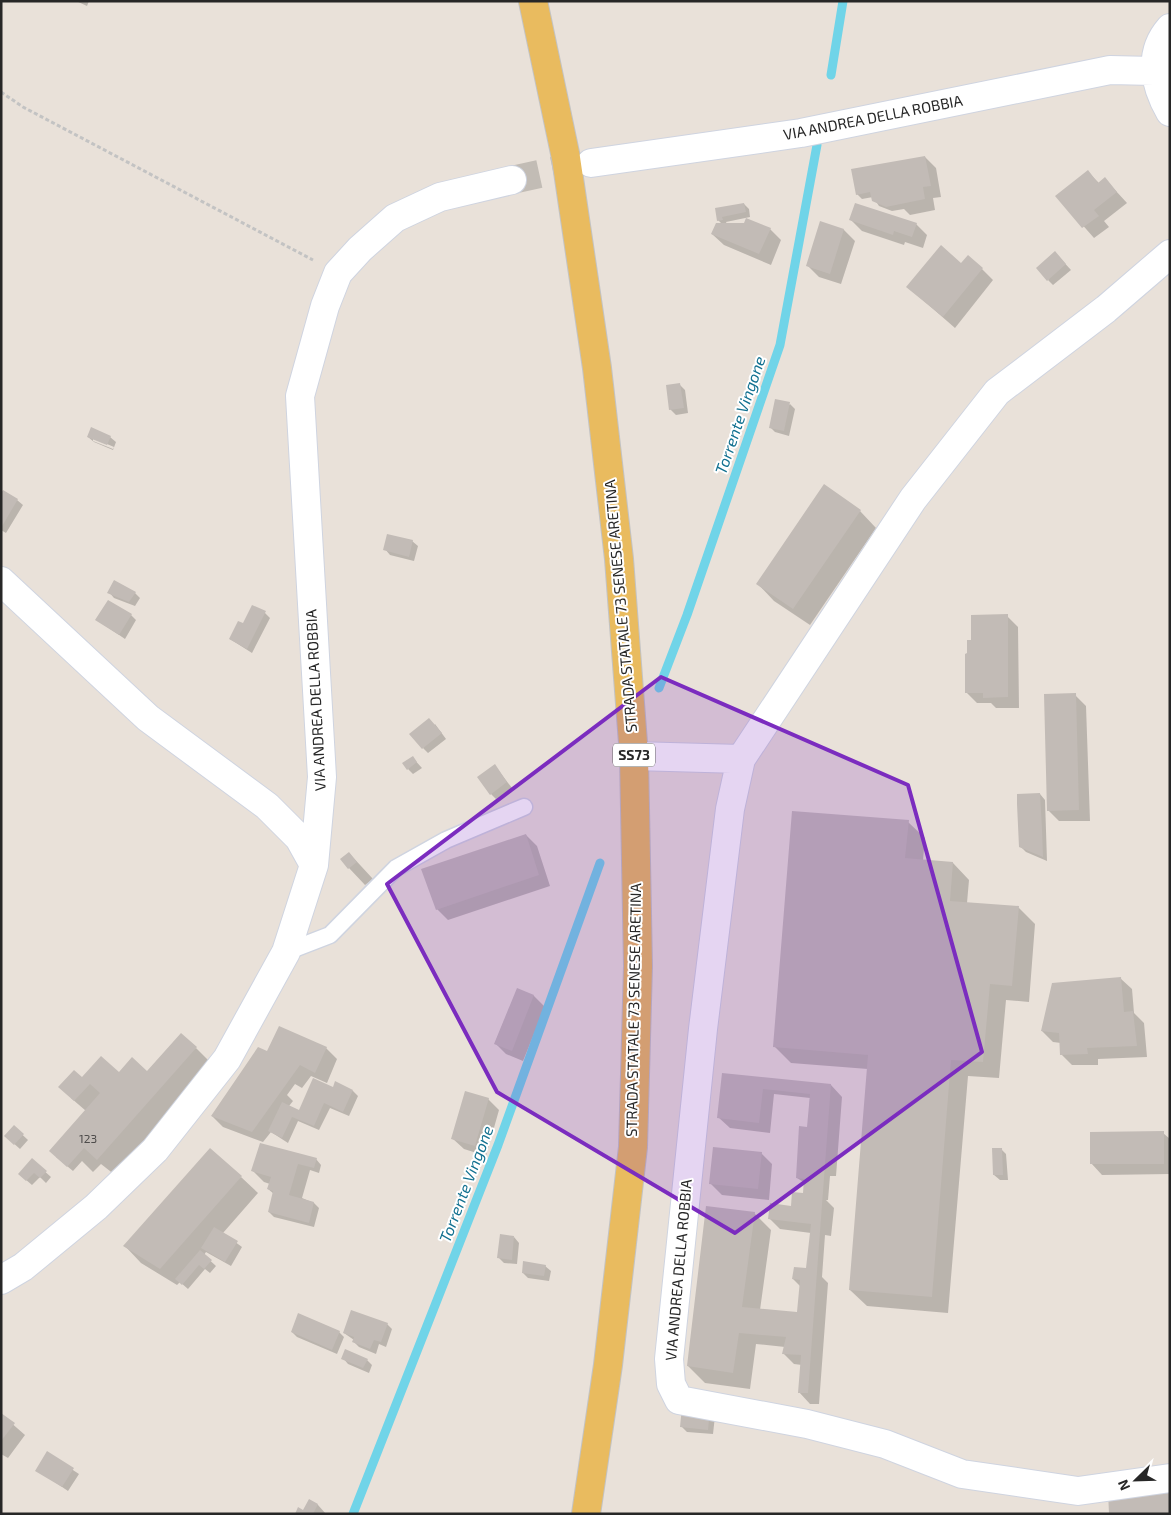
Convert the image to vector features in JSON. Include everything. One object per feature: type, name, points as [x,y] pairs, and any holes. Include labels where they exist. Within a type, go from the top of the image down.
[{"type":"main road","name":"STRADA STATALE 73 SENESE ARETINA","points":[[533,1],[566,158],[598,368],[618,559],[634,756],[638,966],[633,1147],[608,1365],[586,1514]]},
{"type":"street","points":[[1170,28],[1157,51],[1154,71],[1159,93],[1170,112]]},
{"type":"street","name":"VIA ANDREA DELLA ROBBIA","points":[[591,163],[801,133],[1110,70],[1154,71]]},
{"type":"street","name":"VIA ANDREA DELLA ROBBIA","points":[[1,1280],[23,1267],[96,1207],[155,1150],[227,1059],[286,952],[314,865],[322,777],[300,396],[325,306],[338,273],[360,249],[395,218],[440,197],[512,180]]},
{"type":"street","points":[[634,756],[741,759],[913,499],[997,392],[1106,309],[1170,254]]},
{"type":"street","points":[[1,581],[148,718],[267,806],[299,838],[314,865]]},
{"type":"street","name":"VIA ANDREA DELLA ROBBIA","points":[[741,759],[730,809],[705,1010],[669,1359],[671,1384],[679,1400],[807,1424],[885,1444],[962,1474],[1078,1491],[1170,1478]]},
{"type":"lane","points":[[286,952],[330,935],[396,868],[446,840],[524,807]]},
{"type":"path","points":[[1,92],[23,106],[338,273]]},
{"type":"highlighted area","points":[[661,677],[908,785],[982,1052],[735,1233],[497,1092],[387,884]]},
{"type":"building","points":[[925,156],[931,186],[923,187],[925,199],[886,207],[872,201],[870,192],[856,195],[851,169]]},
{"type":"building","points":[[1088,170],[1098,183],[1105,177],[1117,192],[1094,210],[1099,216],[1082,228],[1055,196]]},
{"type":"building","points":[[744,203],[746,212],[722,217],[723,220],[717,221],[715,208]]},
{"type":"building","points":[[855,203],[917,223],[912,237],[894,231],[893,235],[849,220]]},
{"type":"building","points":[[746,218],[771,228],[759,254],[711,234],[716,223],[744,223]]},
{"type":"building","points":[[820,221],[844,229],[830,274],[806,266]]},
{"type":"building","points":[[941,245],[961,263],[968,255],[983,268],[943,317],[906,287]]},
{"type":"building","points":[[1055,251],[1066,264],[1047,281],[1036,268]]},
{"type":"building","points":[[680,383],[684,408],[669,410],[666,385]]},
{"type":"building","points":[[775,399],[790,402],[784,431],[769,428]]},
{"type":"building","points":[[91,427],[111,436],[107,445],[87,437]]},
{"type":"building","points":[[824,484],[861,510],[793,609],[756,584]]},
{"type":"building","points":[[3,490],[18,499],[1,528],[1,493]]},
{"type":"building","points":[[387,534],[413,540],[409,557],[383,550]]},
{"type":"building","points":[[114,580],[136,592],[129,602],[107,593]]},
{"type":"building","points":[[108,600],[132,614],[119,635],[95,620]]},
{"type":"building","points":[[252,605],[266,611],[247,649],[229,639],[238,621],[243,623]]},
{"type":"building","points":[[1008,614],[1008,697],[983,698],[983,693],[965,693],[965,654],[967,653],[967,640],[971,640],[971,615]]},
{"type":"building","points":[[1076,693],[1079,810],[1047,811],[1044,694]]},
{"type":"building","points":[[429,718],[442,733],[422,749],[409,734]]},
{"type":"building","points":[[413,756],[417,762],[407,770],[402,763]]},
{"type":"building","points":[[495,764],[507,782],[490,795],[477,777]]},
{"type":"building","points":[[1040,793],[1043,857],[1019,847],[1017,794]]},
{"type":"building","points":[[792,811],[909,820],[905,858],[953,862],[950,901],[1019,906],[1012,986],[990,984],[983,1062],[951,1060],[932,1297],[849,1290],[868,1055],[773,1047]]},
{"type":"building","points":[[526,834],[539,875],[436,910],[421,869]]},
{"type":"building","points":[[349,852],[357,862],[348,869],[340,859]]},
{"type":"building","points":[[1121,977],[1124,1012],[1133,1011],[1137,1046],[1087,1048],[1088,1054],[1060,1055],[1059,1033],[1041,1031],[1052,983]]},
{"type":"building","points":[[517,988],[534,995],[512,1051],[494,1044]]},
{"type":"building","points":[[279,1026],[327,1047],[315,1073],[300,1065],[252,1132],[211,1116],[258,1047],[267,1051]]},
{"type":"building","points":[[181,1033],[197,1047],[97,1160],[84,1148],[67,1167],[49,1151],[100,1093],[90,1084],[74,1101],[58,1087],[74,1070],[82,1077],[101,1056],[119,1072],[132,1057],[147,1071]]},
{"type":"building","points":[[722,1073],[831,1084],[808,1393],[798,1393],[801,1355],[782,1354],[786,1337],[739,1333],[733,1373],[687,1366],[706,1206],[755,1212],[742,1307],[797,1312],[800,1280],[792,1279],[794,1267],[806,1268],[811,1224],[768,1219],[770,1203],[791,1206],[792,1192],[803,1193],[804,1179],[796,1178],[799,1126],[807,1127],[810,1094],[763,1089],[759,1123],[717,1118]]},
{"type":"building","points":[[313,1078],[333,1087],[335,1081],[353,1090],[343,1112],[324,1103],[314,1126],[292,1117],[282,1138],[268,1131],[282,1102],[299,1110]]},
{"type":"building","points":[[465,1091],[489,1098],[475,1146],[451,1139]]},
{"type":"building","points":[[14,1125],[24,1134],[14,1145],[4,1136]]},
{"type":"building","points":[[1164,1131],[1164,1164],[1090,1164],[1090,1132]]},
{"type":"building","points":[[260,1143],[317,1158],[314,1168],[298,1164],[289,1195],[314,1202],[309,1223],[268,1212],[273,1191],[267,1189],[271,1177],[251,1171]]},
{"type":"building","points":[[713,1147],[762,1152],[758,1189],[709,1184]]},
{"type":"building","points":[[210,1148],[242,1176],[160,1269],[123,1246]]},
{"type":"building","points":[[992,1148],[1002,1148],[1003,1175],[993,1175]]},
{"type":"building","points":[[32,1158],[47,1171],[40,1178],[34,1173],[26,1181],[18,1174]]},
{"type":"building","points":[[214,1227],[238,1241],[225,1262],[201,1248]]},
{"type":"building","points":[[500,1234],[514,1236],[512,1260],[497,1258]]},
{"type":"building","points":[[200,1250],[212,1260],[204,1269],[199,1265],[182,1285],[175,1279]]},
{"type":"building","points":[[523,1261],[546,1265],[544,1276],[522,1273]]},
{"type":"building","points":[[351,1310],[388,1323],[381,1342],[374,1340],[370,1349],[352,1342],[354,1337],[343,1333]]},
{"type":"building","points":[[298,1313],[340,1331],[332,1350],[291,1332]]},
{"type":"building","points":[[345,1349],[368,1359],[363,1368],[341,1359]]},
{"type":"building","points":[[682,1407],[710,1409],[708,1430],[680,1427]]},
{"type":"building","points":[[1,1413],[15,1423],[1,1441]]},
{"type":"building","points":[[47,1451],[74,1468],[62,1487],[35,1471]]},
{"type":"building","points":[[1170,1488],[1170,1514],[1109,1514],[1108,1491]]},
{"type":"building","points":[[309,1499],[318,1504],[313,1514],[295,1514],[298,1507],[303,1510]]},
{"type":"waterway","name":"Torrente Vingone","points":[[831,75],[843,1]]},
{"type":"waterway","name":"Torrente Vingone","points":[[659,688],[687,615],[780,345],[817,145]]},
{"type":"waterway","name":"Torrente Vingone","points":[[353,1514],[498,1145],[600,863]]},
{"type":"tunnel","points":[[512,180],[589,163]]}]
